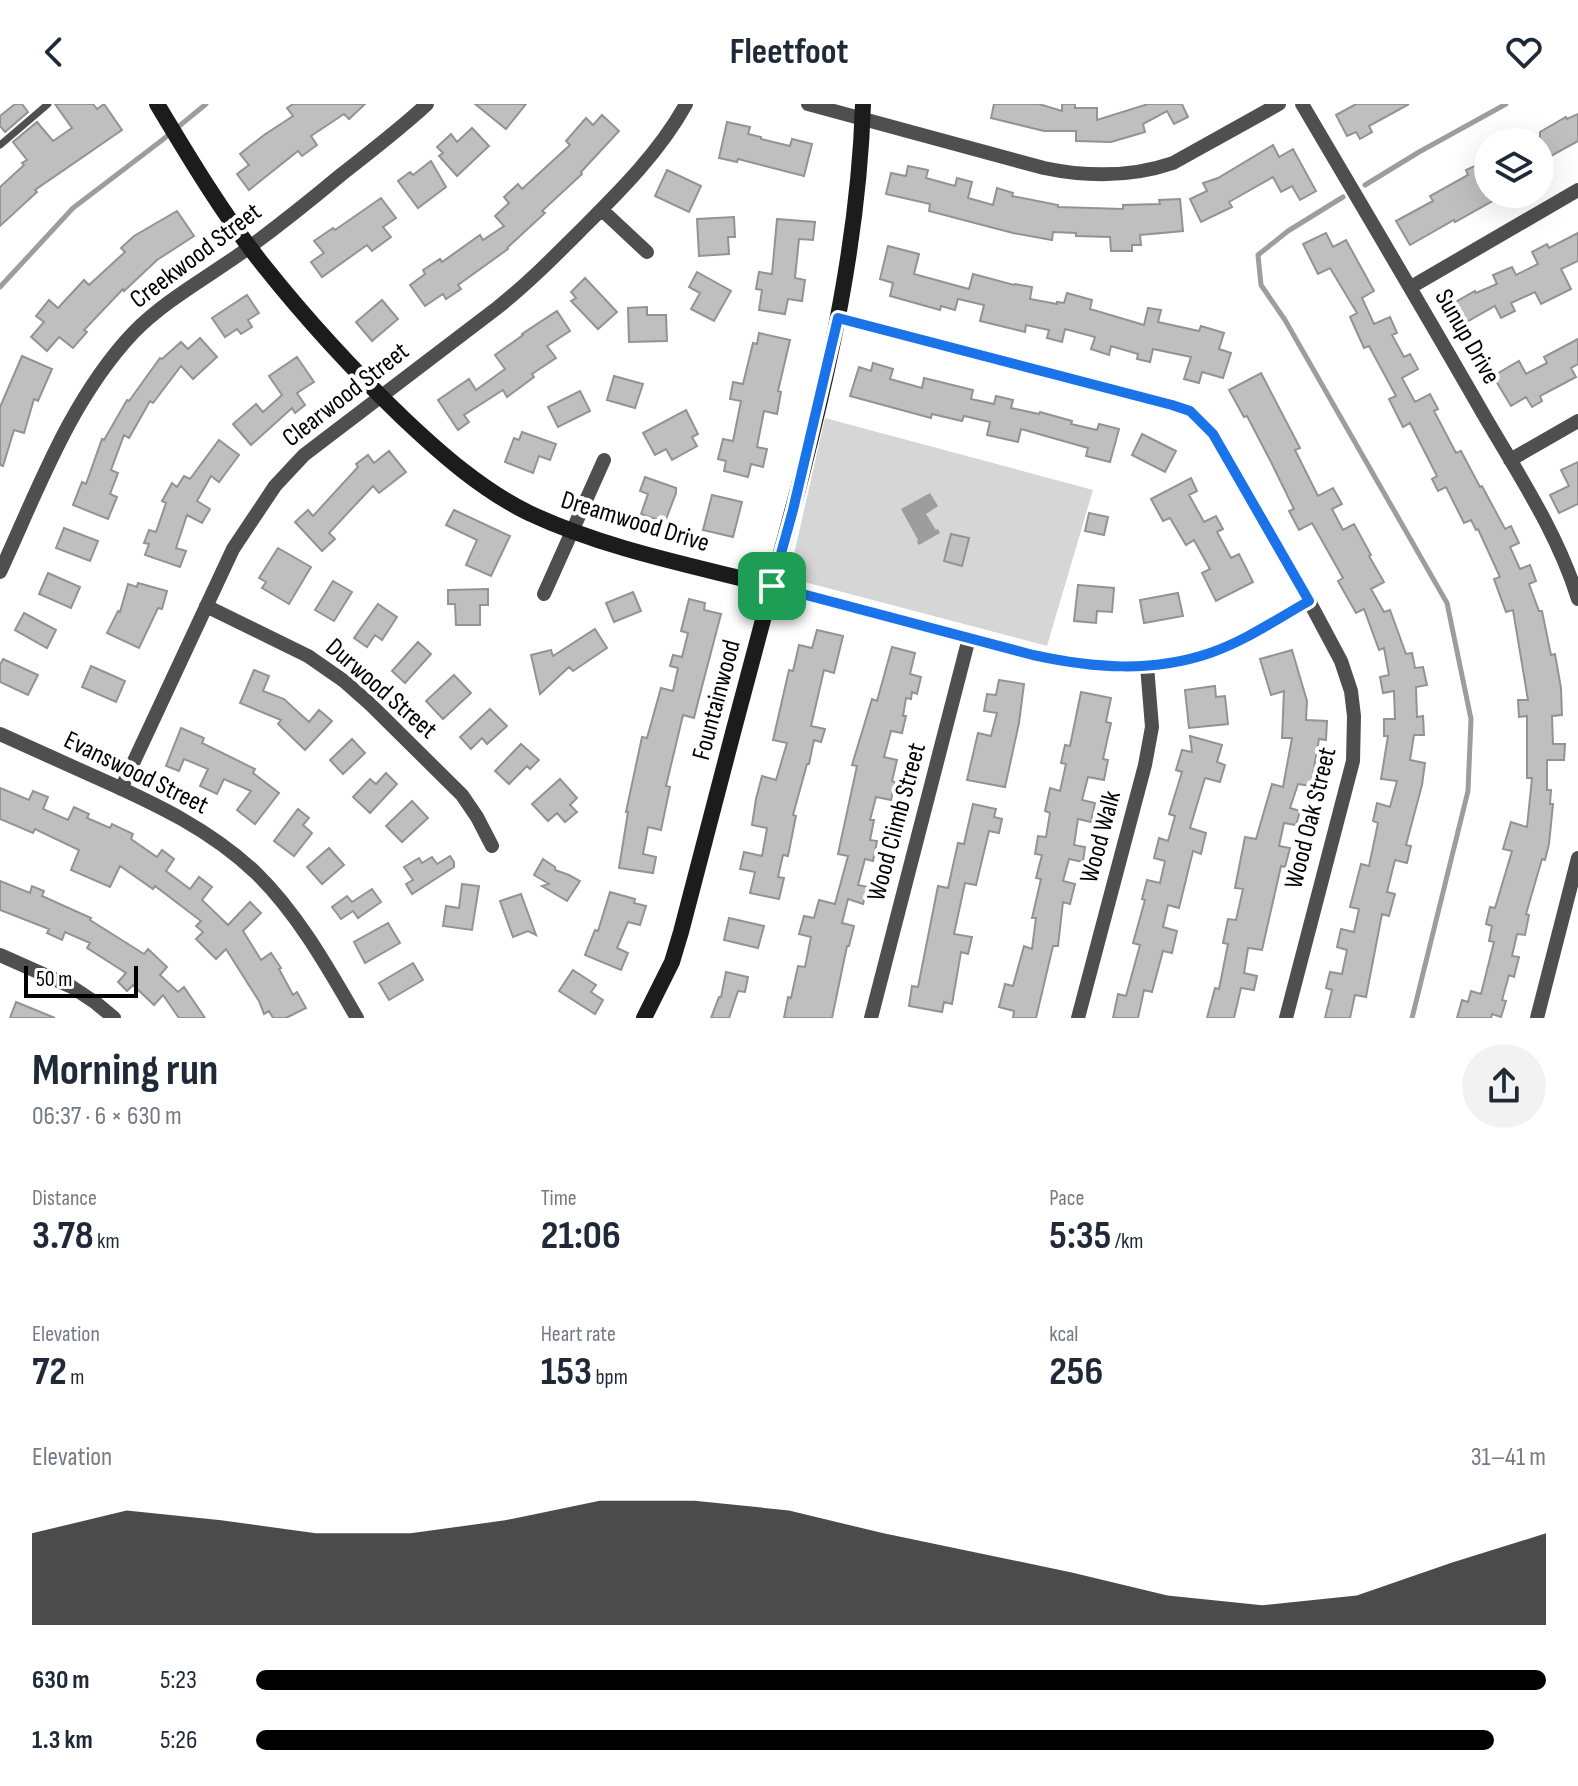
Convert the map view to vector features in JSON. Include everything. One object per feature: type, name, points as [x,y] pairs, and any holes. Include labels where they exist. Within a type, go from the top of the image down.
[{"type":"street","name":"Creekwood Street","points":[[0,572],[69,424],[102,371],[133,334],[154,314],[250,246],[427,104]]},
{"type":"street","name":"Clearwood Street","points":[[121,789],[233,549],[275,486],[304,455],[526,285],[602,210],[652,154],[686,104]]},
{"type":"street","points":[[808,104],[863,112],[1044,168],[1105,175],[1173,163],[1279,104]]},
{"type":"street","name":"Sunup Drive","points":[[1302,104],[1549,528],[1578,599]]},
{"type":"street","name":"Dreamwood Drive","points":[[158,106],[231,221],[263,265],[381,397],[423,437],[499,497],[571,531],[611,545],[969,638],[1068,663],[1093,666],[1147,666],[1178,662],[1212,652],[1309,601]]},
{"type":"street","name":"Fountainwood","points":[[644,1018],[672,962],[793,510],[838,318],[854,226],[863,112]]},
{"type":"street","points":[[1411,287],[1578,190]]},
{"type":"street","points":[[602,210],[647,252]]},
{"type":"street","name":"Wood Oak Street","points":[[838,318],[1172,405],[1190,411],[1213,434],[1309,601],[1341,661],[1351,691],[1355,741],[1353,761],[1286,1018]]},
{"type":"street","points":[[1510,460],[1578,421]]},
{"type":"street","points":[[544,594],[604,460]]},
{"type":"street","name":"Durwood Street","points":[[206,606],[308,656],[344,681],[462,795],[492,846]]},
{"type":"street","name":"Wood Climb Street","points":[[871,1018],[969,638]]},
{"type":"street","name":"Wood Walk","points":[[1078,1018],[1145,765],[1152,727],[1147,666]]},
{"type":"street","name":"Evanswood Street","points":[[0,734],[191,823],[257,874],[308,938],[357,1018]]},
{"type":"street","points":[[1537,1018],[1578,858]]},
{"type":"street","points":[[0,955],[72,987],[114,1018]]},
{"type":"lane","points":[[0,145],[48,104]]},
{"type":"shaded area","points":[[825,418],[1093,490],[1047,646],[789,576]]},
{"type":"shaded area","points":[[930,493],[938,506],[926,514],[940,533],[919,545],[901,509]]},
{"type":"building","points":[[15,104],[22,104],[28,112],[5,132],[0,126],[0,116]]},
{"type":"building","points":[[55,104],[93,104],[97,109],[104,104],[122,130],[35,190],[37,192],[0,226],[0,187],[27,160],[13,142],[37,122],[53,141],[72,128]]},
{"type":"building","points":[[293,104],[365,104],[349,119],[344,114],[311,136],[317,145],[302,156],[298,151],[249,190],[237,174],[249,165],[240,154],[293,116],[287,108]]},
{"type":"building","points":[[475,104],[526,104],[506,129]]},
{"type":"building","points":[[994,104],[1039,104],[1062,111],[1062,104],[1075,104],[1075,108],[1097,108],[1097,120],[1148,104],[1182,104],[1188,117],[1174,124],[1167,111],[1143,124],[1145,132],[1111,142],[1076,141],[1076,131],[1044,131],[991,118]]},
{"type":"building","points":[[1356,104],[1409,104],[1369,126],[1372,132],[1360,139],[1356,132],[1347,136],[1336,115]]},
{"type":"building","points":[[1578,114],[1578,141],[1554,154],[1554,128],[1547,128]]},
{"type":"building","points":[[602,115],[619,131],[582,174],[542,211],[545,213],[508,249],[458,285],[461,289],[446,299],[443,294],[425,306],[410,285],[425,274],[423,270],[440,259],[442,262],[480,235],[483,240],[504,226],[495,216],[509,203],[504,197],[518,184],[522,189],[570,145],[566,141],[586,118],[593,125]]},
{"type":"building","points":[[727,122],[750,127],[748,134],[761,139],[790,146],[792,139],[812,144],[804,176],[738,159],[737,162],[719,158]]},
{"type":"building","points":[[472,128],[489,146],[457,176],[439,156],[443,153],[437,147],[451,134],[457,142]]},
{"type":"building","points":[[1273,145],[1279,157],[1293,149],[1316,191],[1300,200],[1292,186],[1281,192],[1273,177],[1229,202],[1232,207],[1201,222],[1190,199],[1207,191],[1203,183],[1218,178]]},
{"type":"building","points":[[431,161],[446,187],[418,208],[398,181],[410,172],[413,175]]},
{"type":"building","points":[[908,166],[928,170],[926,178],[955,186],[957,178],[972,182],[968,198],[993,205],[997,188],[1013,193],[1012,196],[1058,207],[1123,209],[1123,205],[1160,204],[1159,200],[1180,199],[1183,231],[1140,235],[1141,245],[1132,245],[1132,251],[1111,251],[1110,237],[1053,232],[1052,240],[1013,233],[929,211],[930,204],[886,194],[891,173],[906,176]]},
{"type":"building","points":[[1474,166],[1474,208],[1480,208],[1410,245],[1396,221],[1433,201],[1430,196],[1468,175],[1466,170]]},
{"type":"building","points":[[667,170],[701,186],[689,212],[655,196]]},
{"type":"building","points":[[381,198],[396,218],[383,227],[391,237],[372,251],[367,245],[322,277],[311,262],[324,253],[314,241]]},
{"type":"building","points":[[177,211],[194,236],[157,260],[123,289],[84,330],[87,332],[73,348],[59,337],[47,351],[31,337],[44,322],[36,316],[49,300],[58,308],[84,280],[89,285],[125,252],[121,248],[134,236]]},
{"type":"building","points":[[734,217],[735,237],[728,237],[729,254],[699,256],[697,219]]},
{"type":"building","points":[[777,219],[815,222],[813,240],[799,239],[795,278],[805,280],[802,301],[788,299],[785,314],[759,310],[762,290],[756,289],[759,272],[772,274]]},
{"type":"building","points":[[1326,233],[1333,247],[1346,240],[1374,291],[1362,298],[1374,324],[1390,317],[1397,333],[1392,335],[1404,357],[1410,354],[1418,369],[1402,378],[1415,402],[1430,394],[1438,409],[1434,411],[1456,453],[1461,451],[1505,529],[1511,526],[1519,543],[1510,547],[1520,569],[1530,565],[1536,581],[1529,584],[1539,611],[1542,611],[1551,655],[1555,654],[1562,715],[1552,716],[1553,744],[1565,744],[1564,760],[1547,760],[1547,790],[1551,790],[1550,804],[1553,804],[1549,844],[1526,914],[1529,915],[1525,935],[1517,934],[1512,956],[1519,957],[1514,977],[1509,975],[1501,1017],[1492,1014],[1491,1018],[1457,1018],[1462,1000],[1468,1002],[1471,991],[1481,994],[1494,942],[1489,941],[1492,926],[1486,924],[1490,907],[1495,908],[1512,851],[1503,849],[1511,822],[1527,827],[1532,778],[1527,778],[1527,716],[1519,717],[1518,700],[1528,700],[1513,610],[1506,612],[1494,579],[1500,577],[1478,529],[1471,520],[1464,523],[1446,487],[1438,491],[1432,479],[1437,476],[1410,423],[1403,427],[1389,399],[1396,396],[1369,346],[1364,348],[1350,317],[1357,313],[1330,268],[1318,274],[1303,244]]},
{"type":"building","points":[[1578,233],[1578,261],[1561,269],[1571,289],[1541,304],[1535,292],[1511,303],[1515,311],[1501,318],[1495,306],[1456,328],[1445,308],[1475,291],[1497,284],[1493,275],[1512,267],[1516,275],[1538,264],[1532,252],[1547,244],[1549,248]]},
{"type":"building","points":[[888,246],[919,254],[914,274],[969,289],[973,274],[1032,287],[1030,299],[1064,303],[1067,293],[1092,300],[1090,309],[1144,325],[1148,308],[1161,310],[1158,322],[1199,331],[1201,326],[1224,333],[1219,349],[1231,353],[1223,378],[1202,372],[1199,383],[1184,379],[1191,357],[1153,349],[1150,362],[1137,359],[1138,354],[1111,346],[1109,355],[1091,349],[1095,337],[1065,329],[1062,342],[1047,338],[1049,330],[1026,325],[1025,332],[980,321],[984,305],[958,299],[955,310],[941,306],[940,310],[890,296],[893,283],[880,279]]},
{"type":"building","points":[[697,272],[731,291],[714,321],[691,309],[700,293],[689,287]]},
{"type":"building","points":[[585,278],[617,312],[598,329],[571,301],[576,298],[571,292]]},
{"type":"building","points":[[247,295],[259,313],[248,320],[252,327],[241,334],[237,329],[225,337],[212,318]]},
{"type":"building","points":[[382,300],[398,319],[372,341],[356,322]]},
{"type":"building","points":[[647,307],[647,315],[666,315],[667,341],[629,342],[628,308]]},
{"type":"building","points":[[557,311],[570,331],[547,346],[556,358],[532,374],[534,377],[507,397],[503,390],[464,415],[469,422],[458,430],[438,400],[469,379],[476,390],[505,369],[495,355]]},
{"type":"building","points":[[759,333],[790,340],[778,391],[781,392],[777,414],[764,411],[757,447],[767,449],[763,467],[751,464],[748,477],[724,471],[726,461],[718,459],[723,439],[733,441],[741,401],[730,399],[733,382],[743,384],[753,343],[757,344]]},
{"type":"building","points":[[200,338],[217,357],[193,379],[181,366],[153,403],[150,401],[129,438],[124,435],[111,470],[118,473],[110,494],[117,497],[108,519],[73,505],[82,482],[86,484],[102,439],[127,400],[160,358],[181,342],[188,349]]},
{"type":"building","points":[[1578,339],[1578,364],[1571,368],[1576,377],[1540,396],[1542,401],[1532,407],[1526,397],[1511,406],[1493,376],[1519,361],[1526,374],[1547,363],[1544,357]]},
{"type":"building","points":[[22,356],[52,369],[38,401],[34,399],[24,433],[14,430],[3,466],[0,465],[0,407]]},
{"type":"building","points":[[297,357],[314,382],[297,393],[305,405],[295,413],[292,408],[251,445],[233,424],[256,404],[263,412],[282,395],[269,376]]},
{"type":"building","points":[[873,363],[893,369],[890,379],[922,388],[924,378],[973,390],[971,399],[994,404],[996,396],[1013,400],[1011,408],[1040,412],[1097,430],[1099,424],[1119,429],[1110,462],[1086,456],[1088,448],[1021,429],[1018,442],[987,435],[990,422],[964,416],[962,421],[932,414],[931,418],[850,396],[859,367],[871,371]]},
{"type":"building","points":[[1261,373],[1300,448],[1295,450],[1318,496],[1333,488],[1342,504],[1332,509],[1343,530],[1354,524],[1371,555],[1384,582],[1371,589],[1384,612],[1390,610],[1406,654],[1412,653],[1415,668],[1423,667],[1427,685],[1416,687],[1417,717],[1423,716],[1424,735],[1414,735],[1410,760],[1425,763],[1406,845],[1411,846],[1407,863],[1395,860],[1387,892],[1395,894],[1389,916],[1382,914],[1366,997],[1355,995],[1350,1018],[1325,1018],[1332,990],[1326,988],[1330,972],[1342,974],[1347,950],[1337,947],[1341,929],[1354,932],[1359,909],[1350,907],[1361,864],[1369,866],[1378,823],[1373,821],[1377,803],[1390,807],[1397,781],[1381,779],[1388,736],[1384,736],[1384,719],[1395,719],[1394,691],[1383,693],[1380,677],[1389,675],[1384,648],[1379,650],[1364,609],[1356,613],[1338,581],[1343,578],[1312,523],[1299,530],[1289,511],[1294,509],[1271,462],[1247,416],[1244,417],[1229,390]]},
{"type":"building","points":[[614,376],[643,384],[635,408],[607,400]]},
{"type":"building","points":[[580,391],[590,411],[558,427],[548,407]]},
{"type":"building","points":[[686,410],[698,434],[692,437],[697,446],[672,460],[666,449],[655,455],[643,433]]},
{"type":"building","points":[[522,432],[556,444],[550,460],[539,456],[533,473],[505,462],[514,438],[519,440]]},
{"type":"building","points":[[1142,434],[1176,451],[1165,472],[1132,455]]},
{"type":"building","points":[[219,440],[239,455],[219,482],[211,476],[197,501],[210,509],[202,523],[187,515],[176,548],[186,551],[180,567],[145,555],[149,544],[144,543],[149,530],[156,532],[166,503],[162,501],[172,483],[177,487],[184,476],[190,479]]},
{"type":"building","points":[[389,451],[406,472],[379,493],[373,486],[329,533],[335,539],[322,551],[295,522],[308,510],[313,516],[358,467],[356,464],[368,455],[374,463]]},
{"type":"building","points":[[1578,462],[1578,504],[1559,513],[1550,495],[1569,486],[1561,470]]},
{"type":"building","points":[[645,477],[676,488],[665,522],[641,514],[648,494],[640,491]]},
{"type":"building","points":[[1191,478],[1197,491],[1189,495],[1204,522],[1216,516],[1223,529],[1217,532],[1231,558],[1239,554],[1253,582],[1216,601],[1202,573],[1210,569],[1194,540],[1186,545],[1170,518],[1163,521],[1151,499]]},
{"type":"building","points":[[712,495],[742,502],[733,537],[703,530]]},
{"type":"building","points":[[454,510],[510,536],[491,576],[466,565],[477,540],[446,525]]},
{"type":"building","points":[[1089,513],[1108,517],[1104,535],[1085,531]]},
{"type":"building","points":[[64,528],[98,541],[90,561],[56,548]]},
{"type":"building","points":[[951,534],[969,538],[962,566],[944,561]]},
{"type":"building","points":[[278,548],[311,567],[289,604],[262,588],[266,582],[259,578]]},
{"type":"building","points":[[48,573],[80,587],[71,608],[39,594]]},
{"type":"building","points":[[333,581],[352,592],[334,621],[315,610]]},
{"type":"building","points":[[138,583],[167,591],[162,609],[158,608],[139,648],[107,633],[120,612],[128,584],[137,587]]},
{"type":"building","points":[[1078,585],[1114,588],[1112,612],[1097,611],[1096,623],[1074,621]]},
{"type":"building","points":[[488,589],[488,605],[480,605],[480,625],[456,625],[455,604],[448,604],[448,590]]},
{"type":"building","points":[[633,592],[641,611],[614,622],[606,603]]},
{"type":"building","points":[[1178,593],[1183,616],[1144,623],[1140,600]]},
{"type":"building","points":[[689,599],[705,603],[704,610],[721,614],[694,718],[683,715],[666,786],[670,787],[661,830],[648,827],[643,854],[656,857],[653,873],[619,868],[626,812],[642,737],[647,738],[661,688],[673,691],[678,668],[670,666],[673,655],[682,657],[688,633],[681,631]]},
{"type":"building","points":[[378,604],[397,617],[382,640],[375,635],[367,647],[354,638]]},
{"type":"building","points":[[24,613],[56,630],[47,648],[15,630]]},
{"type":"building","points":[[595,629],[607,648],[573,671],[569,667],[540,694],[531,655],[551,650],[553,656]]},
{"type":"building","points":[[817,630],[843,636],[834,673],[824,670],[811,726],[825,729],[821,742],[814,740],[793,815],[796,816],[788,856],[783,855],[778,877],[784,878],[779,899],[750,893],[755,872],[740,869],[744,852],[762,856],[767,828],[752,825],[756,799],[762,776],[776,780],[787,743],[773,740],[789,670],[793,671],[799,645],[812,648]]},
{"type":"building","points":[[418,642],[431,654],[405,683],[392,671]]},
{"type":"building","points":[[892,647],[915,653],[910,674],[921,677],[917,694],[912,692],[911,699],[906,698],[902,733],[891,731],[884,757],[897,760],[892,781],[895,782],[891,800],[876,797],[870,820],[874,820],[870,840],[877,841],[873,861],[865,859],[858,885],[868,887],[863,904],[848,899],[842,923],[854,926],[832,1018],[784,1018],[798,966],[805,967],[811,937],[799,934],[804,916],[814,918],[819,900],[835,904],[848,856],[838,854],[857,766],[852,765],[872,699],[877,701]]},
{"type":"building","points":[[1292,650],[1307,701],[1306,720],[1327,721],[1326,740],[1319,739],[1311,786],[1298,784],[1290,808],[1300,811],[1296,825],[1284,823],[1279,846],[1290,848],[1285,867],[1281,866],[1262,950],[1248,948],[1244,973],[1257,976],[1254,990],[1241,988],[1234,1018],[1207,1018],[1215,988],[1219,989],[1228,944],[1223,943],[1228,919],[1236,920],[1243,889],[1235,888],[1245,837],[1256,839],[1272,784],[1283,787],[1292,738],[1282,738],[1284,691],[1271,695],[1260,659]]},
{"type":"building","points":[[3,659],[38,675],[28,695],[0,682]]},
{"type":"building","points":[[91,666],[125,681],[116,702],[82,687]]},
{"type":"building","points":[[254,670],[269,676],[263,691],[284,699],[309,722],[319,710],[332,721],[305,750],[278,724],[281,720],[240,703]]},
{"type":"building","points":[[454,675],[471,693],[443,719],[426,701]]},
{"type":"building","points":[[999,680],[1024,684],[1005,787],[967,780],[978,733],[991,736],[997,713],[984,711],[987,694],[996,695]]},
{"type":"building","points":[[1215,686],[1216,697],[1225,696],[1228,724],[1189,728],[1185,690]]},
{"type":"building","points":[[1081,692],[1111,698],[1106,722],[1111,723],[1103,759],[1108,760],[1104,780],[1088,777],[1082,800],[1095,803],[1091,822],[1078,819],[1074,845],[1085,847],[1083,862],[1069,859],[1063,881],[1075,884],[1070,904],[1063,902],[1058,946],[1053,946],[1036,1018],[1013,1018],[1014,1011],[999,1007],[1005,984],[1013,986],[1024,946],[1032,949],[1036,918],[1032,918],[1041,879],[1036,878],[1042,855],[1035,854],[1038,836],[1046,837],[1050,813],[1045,811],[1050,788],[1060,791],[1066,764],[1061,763],[1065,745],[1070,746]]},
{"type":"building","points":[[490,709],[507,726],[487,744],[482,738],[471,749],[460,737]]},
{"type":"building","points":[[181,728],[204,738],[202,743],[255,769],[253,773],[279,793],[255,824],[237,810],[251,791],[224,779],[217,794],[200,786],[208,769],[184,759],[179,771],[166,766]]},
{"type":"building","points":[[1190,736],[1222,745],[1217,762],[1225,765],[1220,782],[1205,778],[1190,828],[1206,833],[1201,854],[1193,851],[1179,908],[1168,905],[1163,927],[1177,931],[1172,953],[1163,951],[1152,992],[1144,990],[1138,1018],[1113,1018],[1118,994],[1126,996],[1140,945],[1133,943],[1147,880],[1160,883],[1165,861],[1154,858],[1159,838],[1168,841],[1175,816],[1169,814],[1182,772],[1176,770],[1182,750],[1192,752]]},
{"type":"building","points":[[352,739],[365,753],[343,774],[330,760]]},
{"type":"building","points":[[521,744],[539,760],[530,769],[527,766],[509,784],[495,771]]},
{"type":"building","points":[[386,773],[397,784],[370,813],[353,797],[370,779],[376,784]]},
{"type":"building","points":[[560,779],[577,798],[570,805],[577,812],[565,822],[557,813],[548,821],[532,804]]},
{"type":"building","points":[[0,788],[29,800],[33,791],[48,797],[43,809],[68,820],[74,807],[89,814],[87,818],[110,828],[112,824],[133,834],[131,839],[157,857],[162,850],[174,859],[166,871],[190,889],[199,877],[212,887],[202,900],[228,925],[250,902],[261,913],[243,931],[261,960],[271,953],[293,995],[297,992],[306,1008],[286,1018],[273,1018],[269,1011],[264,1014],[226,949],[216,959],[196,939],[203,932],[196,926],[201,921],[155,886],[153,889],[120,866],[110,887],[71,870],[79,850],[35,829],[33,833],[0,819]]},
{"type":"building","points":[[412,801],[428,818],[402,842],[386,826]]},
{"type":"building","points":[[973,804],[996,809],[994,817],[1002,819],[999,833],[989,831],[976,885],[965,883],[954,934],[972,937],[968,954],[961,952],[952,1004],[944,1002],[942,1012],[909,1006],[912,986],[918,987],[938,886],[948,888],[958,843],[964,844]]},
{"type":"building","points":[[298,809],[309,818],[303,825],[312,833],[294,856],[274,841]]},
{"type":"building","points":[[329,848],[344,865],[322,884],[307,867]]},
{"type":"building","points":[[450,856],[454,867],[412,894],[406,884],[413,880],[404,867],[419,858],[422,863],[432,857],[437,864]]},
{"type":"building","points":[[543,859],[555,870],[580,881],[567,901],[542,886],[549,884],[534,875]]},
{"type":"building","points":[[0,881],[30,893],[32,886],[44,891],[42,896],[91,918],[144,954],[148,949],[167,967],[160,975],[178,992],[184,987],[205,1018],[179,1018],[163,995],[154,1005],[133,985],[127,991],[118,982],[126,973],[87,948],[90,943],[65,932],[62,940],[47,933],[49,929],[0,910]]},
{"type":"building","points":[[462,884],[479,886],[472,930],[443,926],[446,906],[459,908]]},
{"type":"building","points":[[372,889],[381,902],[358,918],[353,911],[341,919],[332,907],[347,896],[352,902]]},
{"type":"building","points":[[610,892],[635,899],[634,903],[646,906],[640,925],[628,922],[617,948],[628,953],[621,970],[585,955],[595,930],[598,931]]},
{"type":"building","points":[[521,894],[536,935],[528,931],[513,937],[500,901]]},
{"type":"building","points":[[729,918],[764,926],[758,948],[724,940]]},
{"type":"building","points":[[388,923],[400,943],[365,963],[354,942]]},
{"type":"building","points":[[413,963],[423,980],[389,1000],[379,983]]},
{"type":"building","points":[[573,970],[596,985],[591,992],[603,1000],[595,1014],[559,991]]},
{"type":"building","points":[[726,972],[748,977],[745,992],[738,991],[729,1018],[711,1018],[721,997]]},
{"type":"building","points":[[16,1002],[55,1018],[10,1018]]},
{"type":"waterway","points":[[0,287],[73,208],[206,104]]},
{"type":"waterway","points":[[1365,185],[1506,104]]},
{"type":"waterway","points":[[1343,197],[1288,231],[1258,255],[1261,285],[1285,320],[1447,603],[1471,719],[1468,791],[1412,1018]]},
{"type":"route","points":[[838,318],[1190,411],[1204,423],[1227,456],[1309,601],[1212,652],[1178,662],[1116,667],[1068,663],[1033,655],[772,586],[838,318]]}]
